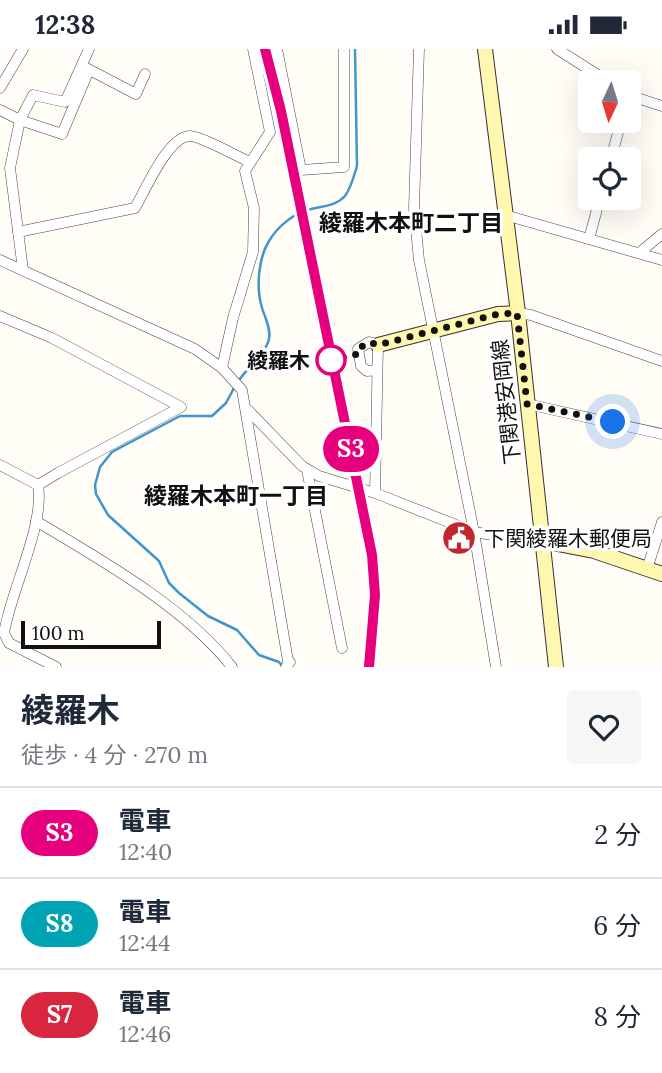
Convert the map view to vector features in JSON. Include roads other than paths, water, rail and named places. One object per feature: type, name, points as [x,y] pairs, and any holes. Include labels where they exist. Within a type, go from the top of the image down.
[{"type":"main road","name":"下関港安岡線","points":[[485,49],[556,667]]},
{"type":"main road","points":[[378,345],[498,314],[517,313]]},
{"type":"main road","points":[[542,541],[594,551],[662,574]]},
{"type":"street","points":[[0,88],[23,49]]},
{"type":"street","points":[[0,110],[20,120],[62,134],[86,68],[89,49]]},
{"type":"street","points":[[222,368],[253,252],[254,208],[245,171],[270,132],[253,49]]},
{"type":"street","points":[[278,49],[301,170],[344,167],[344,49]]},
{"type":"street","points":[[419,49],[414,208],[419,260],[474,532],[496,667]]},
{"type":"street","points":[[557,49],[590,70]]},
{"type":"street","points":[[86,68],[136,94],[145,74]]},
{"type":"street","points":[[23,270],[10,168],[20,120],[33,95],[65,102],[86,68]]},
{"type":"street","points":[[641,99],[662,106]]},
{"type":"street","points":[[18,232],[135,208],[164,154],[181,137],[192,135],[250,162]]},
{"type":"street","points":[[589,239],[597,210]]},
{"type":"street","points":[[505,215],[662,260]]},
{"type":"street","points":[[639,253],[662,234]]},
{"type":"street","points":[[0,260],[195,349],[222,368],[241,388],[247,409],[288,666]]},
{"type":"street","points":[[517,313],[531,315],[662,361]]},
{"type":"street","points":[[0,316],[52,338],[181,407],[38,485]]},
{"type":"street","points":[[374,493],[378,345],[369,342],[358,349],[361,366],[366,371],[377,370]]},
{"type":"street","points":[[527,404],[662,434]]},
{"type":"street","points":[[247,409],[307,470],[474,532],[542,541]]},
{"type":"street","points":[[0,465],[38,485]]},
{"type":"street","points":[[307,470],[342,648]]},
{"type":"street","points":[[38,485],[41,499],[36,521],[4,633],[9,643],[55,667]]},
{"type":"street","points":[[36,521],[113,567],[167,606],[232,667]]},
{"type":"street","points":[[647,569],[662,522]]},
{"type":"waterway","points":[[238,382],[264,351],[269,339],[259,283],[265,248],[282,225],[305,211],[338,202],[347,193],[352,182],[357,166],[355,49]]},
{"type":"waterway","points":[[234,388],[226,403],[212,416],[180,416],[112,452],[100,467],[95,485],[96,494],[108,515],[159,561],[169,583],[179,593],[208,616],[237,630],[259,655],[279,662],[283,667]]},
{"type":"railway","points":[[265,49],[281,111],[372,555],[375,595],[369,667]]},
{"type":"train","name":"S3","points":[[265,49],[281,111],[372,555],[375,595],[369,667]]},
{"type":"place","name":"綾羅木","points":[[331,360]]},
{"type":"place","name":"下関綾羅木郵便局","points":[[459,538]]},
{"type":"district","name":"綾羅木本町二丁目","points":[[411,222]]},
{"type":"district","name":"綾羅木本町一丁目","points":[[236,495]]}]
